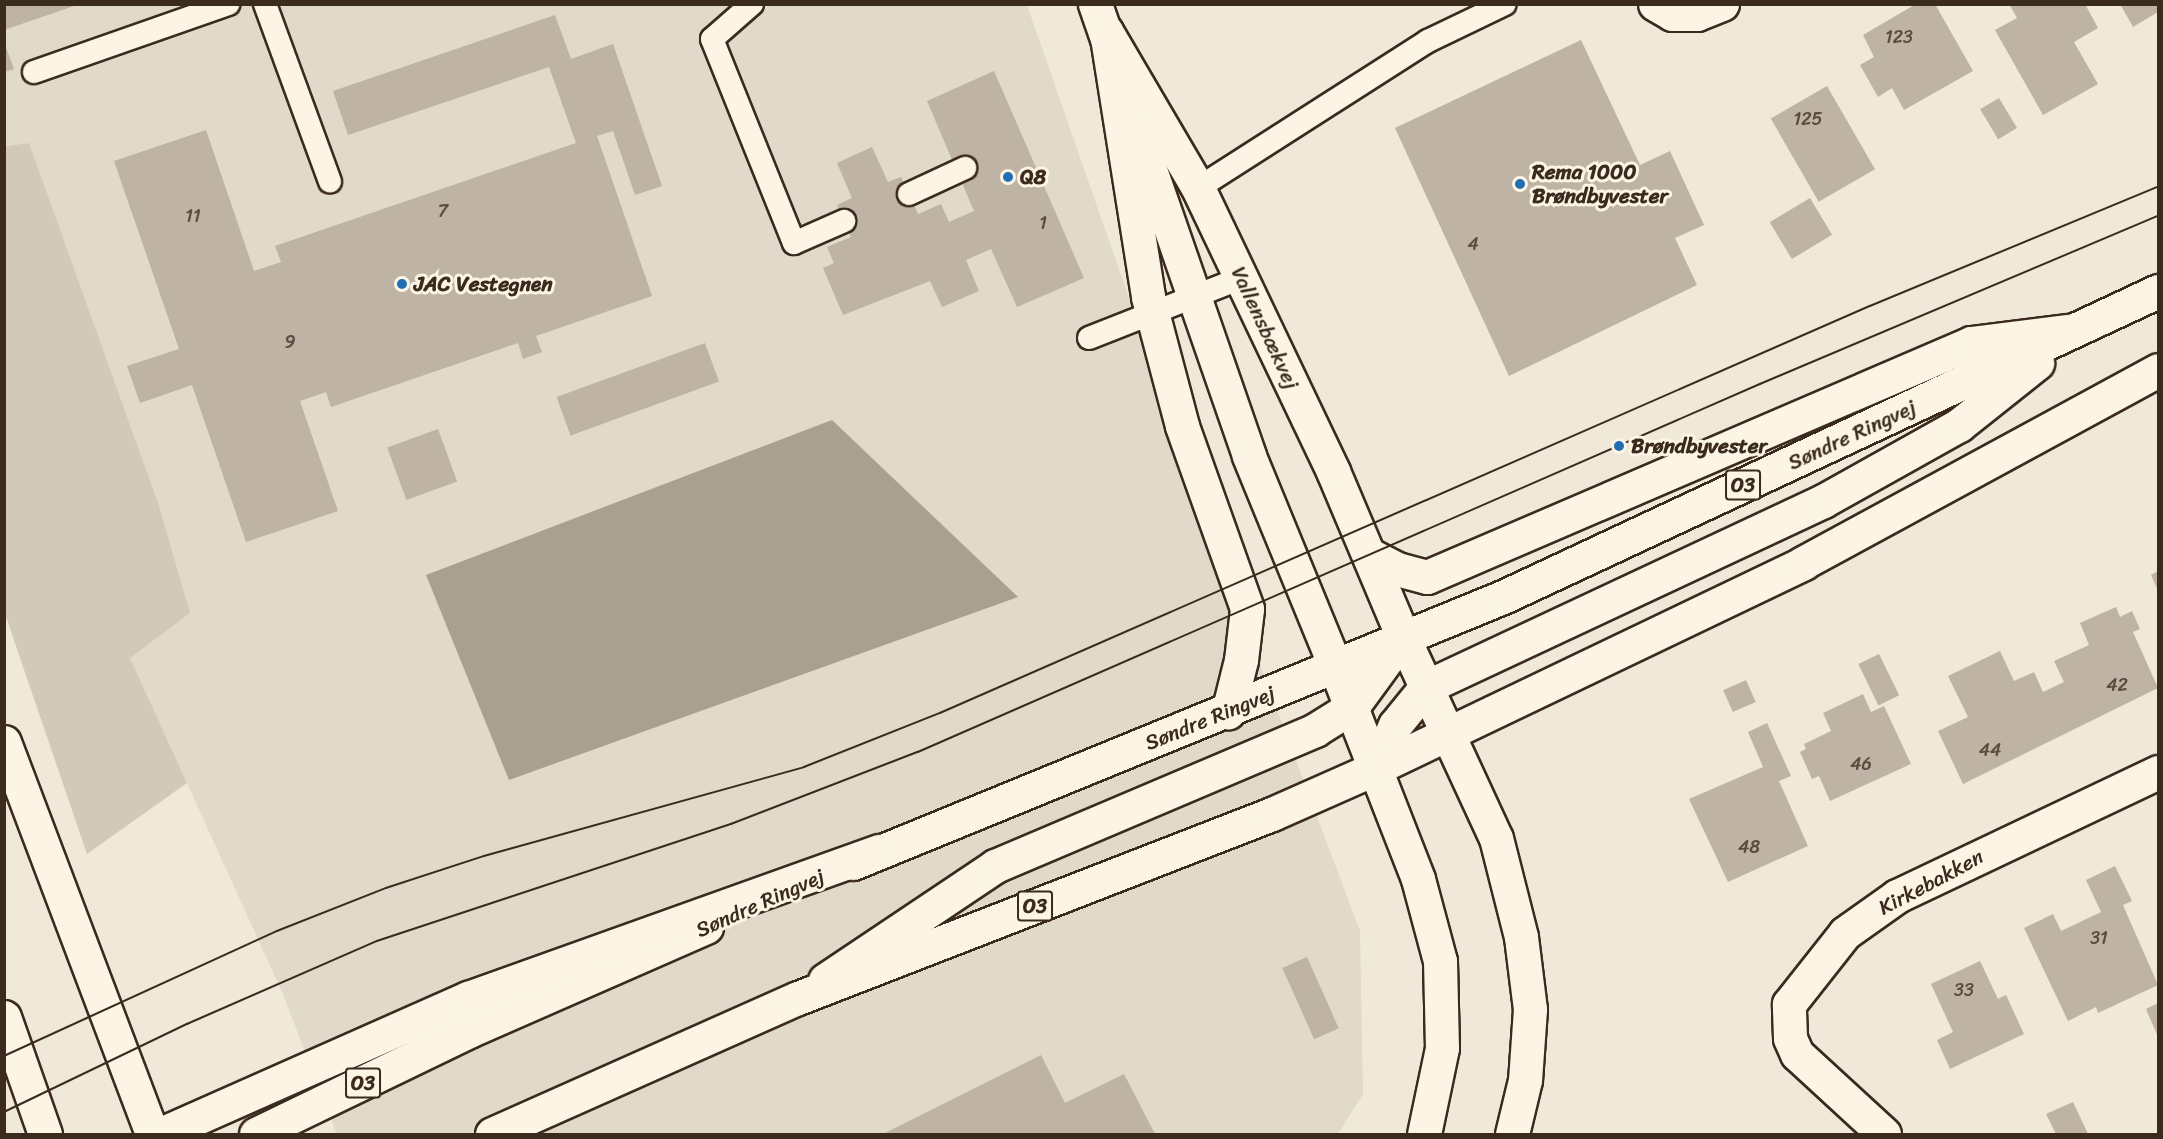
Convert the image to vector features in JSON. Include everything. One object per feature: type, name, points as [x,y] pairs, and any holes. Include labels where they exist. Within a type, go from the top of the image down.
[{"type":"main road","points":[[1655,4],[1672,14],[1696,14],[1722,4]]},
{"type":"main road","points":[[1100,17],[1130,114],[1250,456],[1352,707],[1418,879],[1440,961],[1442,1048],[1424,1134]]},
{"type":"main road","points":[[1100,17],[1152,314],[1182,426],[1246,609],[1241,660],[1228,712]]},
{"type":"main road","name":"Vallensbækvej","points":[[1100,17],[1198,188],[1242,278],[1370,555],[1403,637],[1496,838],[1521,937],[1530,1009],[1525,1080],[1512,1134]]},
{"type":"main road","name":"Søndre Ringvej","points":[[256,1134],[469,1031],[879,851],[1228,712],[1503,597],[2158,291]]},
{"type":"main road","points":[[1370,555],[1397,569],[1427,577],[1971,343],[2080,329]]},
{"type":"main road","points":[[1376,768],[1395,725],[1426,687],[1823,501],[1959,425],[2080,329]]},
{"type":"main road","name":"O3","points":[[492,1134],[798,998],[1272,814],[1376,768],[1803,563],[2158,370]]},
{"type":"main road","points":[[798,998],[995,866],[1315,730],[1352,707],[1403,637]]},
{"type":"main road","points":[[4,742],[152,1134]]},
{"type":"main road","name":"Kirkebakken","points":[[1884,1134],[1797,1054],[1790,1038],[1789,1004],[1845,933],[1897,896],[2158,772]]},
{"type":"main road","points":[[161,1134],[468,998],[879,851]]},
{"type":"main road","points":[[4,1017],[45,1134]]},
{"type":"lane","points":[[34,72],[228,4]]},
{"type":"lane","points":[[265,4],[330,182]]},
{"type":"lane","points":[[752,4],[712,39],[794,243],[844,221]]},
{"type":"lane","points":[[1198,188],[1428,41],[1505,4]]},
{"type":"lane","points":[[909,194],[965,168]]},
{"type":"lane","points":[[1089,338],[1242,278]]},
{"type":"shaded area","points":[[4,5],[1027,5],[1214,542],[1360,931],[1363,1094],[1338,1134],[337,1134],[282,992],[130,658],[29,143],[5,146]]},
{"type":"shaded area","points":[[29,143],[159,506],[190,613],[130,658],[187,783],[87,854],[5,614],[5,146]]},
{"type":"shaded area","points":[[832,420],[1018,597],[509,780],[426,575]]},
{"type":"building","points":[[4,4],[77,4],[77,5],[4,30]]},
{"type":"building","points":[[1916,4],[1935,4],[1973,71],[1904,110],[1892,88],[1878,97],[1860,65],[1874,57],[1863,35]]},
{"type":"building","points":[[2009,4],[2085,4],[2098,28],[2074,42],[2098,84],[2043,115],[1995,30],[2017,18]]},
{"type":"building","points":[[2120,4],[2158,4],[2158,12],[2133,27]]},
{"type":"building","name":"JAC Vestegnen","points":[[555,15],[571,59],[613,44],[662,186],[635,195],[613,131],[597,136],[652,296],[536,336],[542,352],[523,359],[518,343],[331,407],[326,392],[300,401],[338,511],[246,542],[192,385],[140,403],[127,366],[179,349],[114,161],[206,130],[254,271],[281,262],[275,246],[576,143],[549,67],[348,135],[333,91]]},
{"type":"building","points":[[1581,40],[1640,165],[1670,151],[1704,225],[1675,238],[1697,285],[1509,376],[1395,128]]},
{"type":"building","points":[[4,42],[14,69],[4,72]]},
{"type":"building","points":[[994,71],[1084,278],[1017,307],[991,249],[966,260],[979,291],[942,307],[930,281],[843,315],[823,268],[834,263],[827,247],[851,237],[837,205],[852,198],[837,163],[872,147],[888,182],[901,177],[918,214],[941,204],[949,222],[974,211],[927,101]]},
{"type":"building","points":[[1827,86],[1875,169],[1819,202],[1771,118]]},
{"type":"building","points":[[1999,98],[2017,128],[1998,139],[1980,109]]},
{"type":"building","points":[[1810,198],[1832,235],[1792,259],[1770,222]]},
{"type":"building","points":[[705,343],[719,382],[571,436],[557,397]]},
{"type":"building","points":[[438,429],[457,482],[406,500],[387,447]]},
{"type":"building","points":[[2158,571],[2158,591],[2151,575]]},
{"type":"building","points":[[2116,607],[2120,617],[2132,611],[2140,629],[2133,632],[2158,688],[1963,784],[1938,731],[1968,717],[1948,676],[2000,651],[2014,681],[2034,672],[2043,692],[2064,682],[2054,661],[2089,645],[2080,623]]},
{"type":"building","points":[[1879,654],[1899,695],[1878,705],[1858,664]]},
{"type":"building","points":[[1746,680],[1756,702],[1733,712],[1723,690]]},
{"type":"building","points":[[1863,694],[1871,712],[1884,706],[1911,764],[1830,801],[1819,776],[1812,779],[1800,752],[1806,749],[1804,744],[1831,731],[1823,713]]},
{"type":"building","points":[[1767,723],[1791,776],[1779,781],[1808,846],[1728,882],[1689,799],[1763,767],[1748,732]]},
{"type":"building","points":[[2115,866],[2132,901],[2123,905],[2158,985],[2098,1013],[2096,1007],[2068,1021],[2024,928],[2053,914],[2061,931],[2101,912],[2086,880]]},
{"type":"building","points":[[1307,957],[1339,1028],[1314,1039],[1282,968]]},
{"type":"building","points":[[1980,961],[1998,999],[2006,995],[2024,1034],[1950,1069],[1937,1040],[1953,1032],[1931,984]]},
{"type":"building","points":[[2158,1003],[2158,1037],[2146,1009]]},
{"type":"building","points":[[1041,1055],[1065,1103],[1124,1074],[1155,1134],[883,1134]]},
{"type":"building","points":[[2073,1102],[2088,1134],[2056,1134],[2046,1114]]},
{"type":"tram line","points":[[4,1056],[277,931],[386,888],[484,856],[804,767],[940,713],[1870,306],[2158,187]]},
{"type":"tram line","points":[[4,1112],[187,1024],[377,941],[731,824],[918,752],[1760,384],[2158,216]]},
{"type":"place","name":"Q8","points":[[1008,177]]},
{"type":"place","name":"Rema 1000 Brøndbyvester","points":[[1520,184]]},
{"type":"place","name":"JAC Vestegnen","points":[[402,284]]},
{"type":"place","name":"Brøndbyvester","points":[[1619,446]]}]
